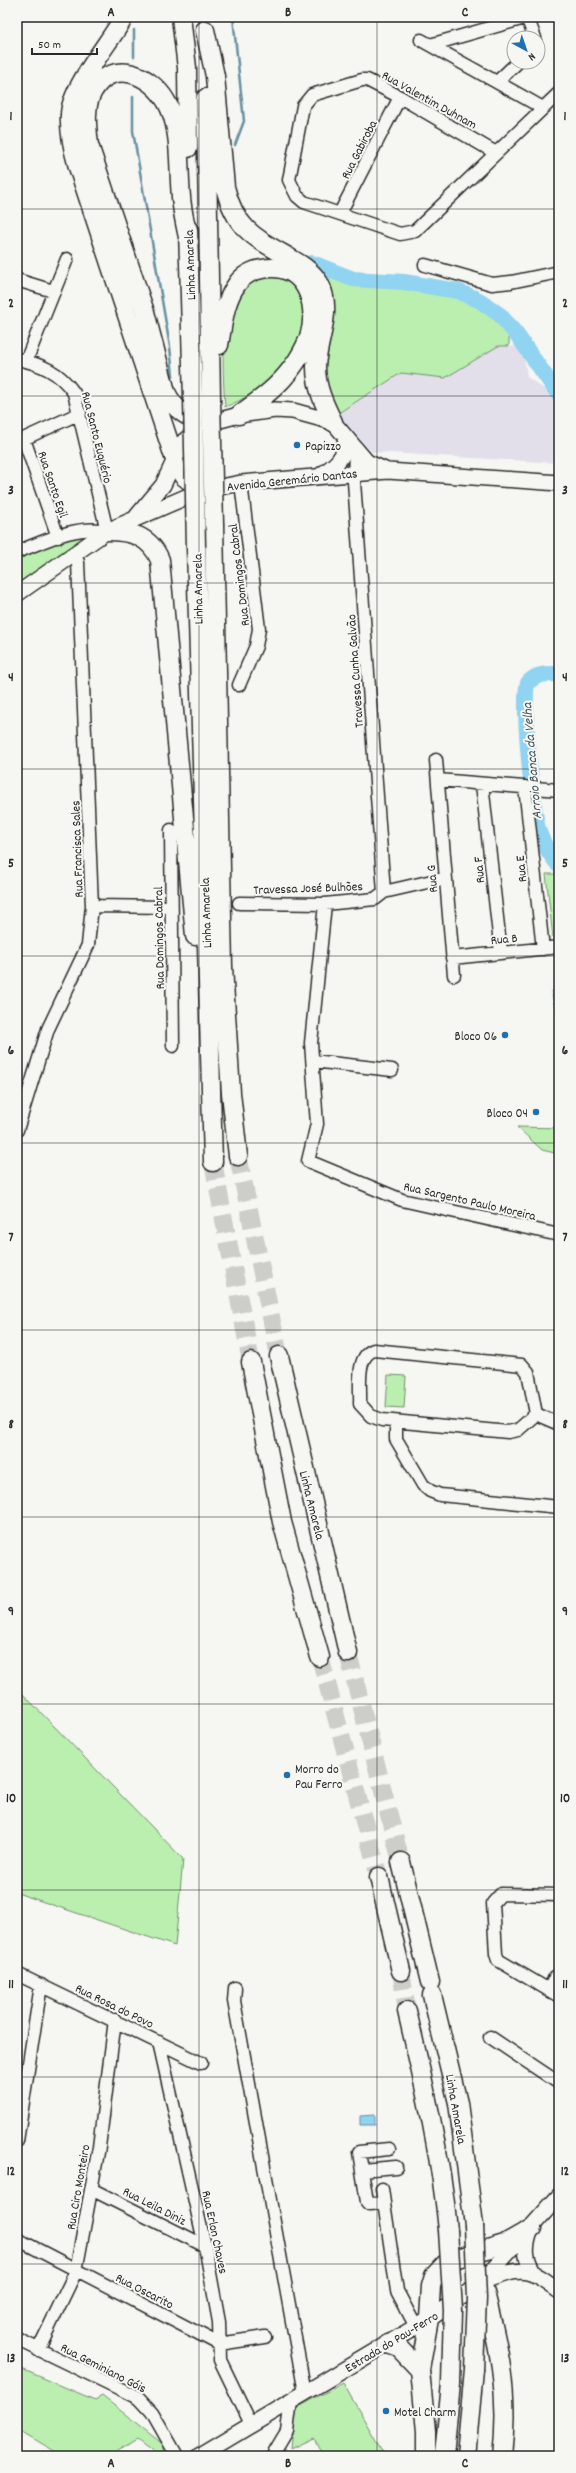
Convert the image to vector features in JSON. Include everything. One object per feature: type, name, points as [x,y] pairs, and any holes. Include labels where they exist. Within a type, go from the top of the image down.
[{"type":"highway","points":[[124,17],[78,87],[69,114],[71,141],[78,167],[174,457]]},
{"type":"highway","name":"Linha Amarela","points":[[181,17],[187,68],[188,242],[213,1162]]},
{"type":"highway","points":[[204,24],[215,76],[225,187],[229,205],[236,219],[248,232],[298,262],[308,270],[320,284],[325,308],[316,366],[317,381],[320,396],[333,422]]},
{"type":"highway","name":"Linha Amarela","points":[[204,24],[223,966],[231,1093],[238,1156]]},
{"type":"highway","points":[[188,242],[181,199],[175,128],[167,102],[156,87],[145,79],[131,72],[117,71],[105,77],[93,92],[86,120],[89,145],[145,312],[170,402],[178,411],[205,424]]},
{"type":"highway","points":[[212,393],[225,309],[237,283],[257,270],[268,268],[280,268],[299,278],[310,297],[311,325],[309,338],[292,368],[281,382],[239,415]]},
{"type":"highway","points":[[107,531],[129,532],[144,538],[156,551],[160,560],[195,937],[208,1015]]},
{"type":"highway","name":"Linha Amarela","points":[[279,1356],[348,1653]]},
{"type":"highway","points":[[251,1362],[282,1522],[320,1657]]},
{"type":"highway","name":"Linha Amarela","points":[[401,1862],[458,2104],[474,2225],[477,2298],[474,2369],[466,2456]]},
{"type":"highway","points":[[379,1877],[401,1971]]},
{"type":"highway","name":"Linha Amarela","points":[[407,2011],[430,2112],[448,2230],[453,2310],[451,2383],[444,2456]]},
{"type":"highway","points":[[426,2456],[426,2431],[420,2370],[422,2323],[431,2286],[439,2269],[448,2261],[504,2244],[532,2228]]},
{"type":"highway","points":[[482,2281],[502,2358],[504,2407],[502,2456]]},
{"type":"highway","points":[[388,2344],[404,2353],[420,2370]]},
{"type":"main road","name":"Avenida Geremário Dantas","points":[[131,521],[157,494],[174,457],[183,442],[205,424],[239,415],[275,410],[293,410],[333,422],[367,462],[388,471]]},
{"type":"main road","points":[[321,474],[331,468],[342,455],[346,444],[345,437]]},
{"type":"main road","points":[[174,457],[182,477],[200,491]]},
{"type":"main road","name":"Avenida Geremário Dantas","points":[[17,594],[107,531],[200,491],[241,482],[321,474],[388,471],[559,483]]},
{"type":"main road","name":"Estrada do Pau-Ferro","points":[[199,2456],[422,2323],[482,2281],[532,2228],[559,2196]]},
{"type":"main road","points":[[532,2228],[525,2250],[528,2264],[535,2274],[559,2291]]},
{"type":"main road","points":[[482,2281],[518,2271],[535,2274]]},
{"type":"street","points":[[532,30],[528,17],[426,42],[543,108]]},
{"type":"street","points":[[498,82],[510,70]]},
{"type":"street","name":"Rua Valentim Duhnam","points":[[496,153],[400,97],[367,80],[362,80],[312,95],[303,106],[289,180],[297,196],[304,202],[400,234],[407,234],[415,231],[559,93]]},
{"type":"street","name":"Rua Gabiroba","points":[[340,214],[400,97]]},
{"type":"street","points":[[22,360],[67,259]]},
{"type":"street","points":[[426,265],[492,284],[559,272]]},
{"type":"street","points":[[17,280],[53,291]]},
{"type":"street","name":"Rua Santo Euquério","points":[[22,360],[55,372],[66,381],[74,393],[107,531]]},
{"type":"street","points":[[20,441],[80,413]]},
{"type":"street","name":"Rua Santo Egil","points":[[20,441],[58,537]]},
{"type":"street","name":"Travessa Cunha Galvão","points":[[355,449],[354,472],[384,892]]},
{"type":"street","name":"Rua Domingos Cabral","points":[[239,685],[256,646],[259,629],[241,482]]},
{"type":"street","points":[[17,552],[58,537],[93,528],[107,531]]},
{"type":"street","name":"Rua Francisca Sales","points":[[17,1130],[48,1029],[88,945],[92,906],[82,619],[78,562],[75,554]]},
{"type":"street","name":"Rua G","points":[[436,760],[454,975]]},
{"type":"street","points":[[438,780],[559,790]]},
{"type":"street","name":"Rua F","points":[[482,784],[501,953]]},
{"type":"street","name":"Rua E","points":[[525,787],[543,949]]},
{"type":"street","name":"Rua Domingos Cabral","points":[[171,830],[173,1046]]},
{"type":"street","name":"Travessa José Bulhões","points":[[239,903],[325,904],[375,899],[384,892],[445,878]]},
{"type":"street","points":[[325,904],[311,1043],[314,1061],[392,1070]]},
{"type":"street","points":[[92,906],[171,907]]},
{"type":"street","name":"Rua B","points":[[452,958],[559,947]]},
{"type":"street","name":"Rua Sargento Paulo Moreira","points":[[314,1061],[317,1124],[308,1161],[402,1200],[559,1235]]},
{"type":"street","points":[[374,1350],[522,1365],[528,1372],[536,1414],[518,1430],[508,1432],[396,1423],[371,1416],[360,1404],[362,1360],[368,1351],[374,1350]]},
{"type":"street","points":[[536,1414],[559,1424]]},
{"type":"street","points":[[396,1423],[396,1439],[400,1448],[423,1485],[430,1491],[440,1495],[559,1507]]},
{"type":"street","points":[[559,1894],[501,1894],[493,1903],[496,1954],[503,1964],[554,1993],[555,1977],[559,1975]]},
{"type":"street","name":"Rua Rosa do Povo","points":[[17,1974],[115,2020],[201,2063]]},
{"type":"street","points":[[17,2141],[41,1985]]},
{"type":"street","points":[[235,1988],[234,2001],[305,2393]]},
{"type":"street","name":"Rua Ciro Monteiro","points":[[38,2350],[76,2271],[91,2189],[115,2020]]},
{"type":"street","points":[[490,2037],[559,2083]]},
{"type":"street","name":"Rua Erlon Chaves","points":[[159,2042],[205,2246],[219,2322],[221,2364],[251,2424]]},
{"type":"street","points":[[384,2203],[368,2204],[359,2152],[389,2149]]},
{"type":"street","points":[[362,2170],[396,2167]]},
{"type":"street","name":"Rua Leila Diniz","points":[[91,2189],[205,2246]]},
{"type":"street","points":[[382,2189],[397,2291],[422,2323]]},
{"type":"street","name":"Rua Oscarito","points":[[17,2239],[219,2344]]},
{"type":"street","points":[[219,2344],[265,2337]]},
{"type":"street","name":"Rua Geminiano Góis","points":[[17,2339],[139,2398],[152,2412],[177,2456]]},
{"type":"street","points":[[272,2456],[287,2431],[291,2401]]},
{"type":"shaded area","points":[[498,346],[523,347],[527,377],[553,395],[559,407],[559,463],[372,452],[338,414],[401,373],[445,377]]},
{"type":"green space","points":[[319,270],[465,293],[509,324],[509,346],[498,346],[445,378],[401,373],[337,414],[324,387]]},
{"type":"green space","points":[[259,275],[283,277],[294,283],[301,293],[304,304],[304,317],[301,330],[290,356],[276,375],[252,394],[225,407],[223,350],[227,320],[231,306],[238,292]]},
{"type":"green space","points":[[78,533],[100,533],[17,590],[17,556]]},
{"type":"green space","points":[[546,874],[559,874],[558,942],[553,938]]},
{"type":"green space","points":[[517,1127],[559,1128],[559,1154],[542,1150]]},
{"type":"green space","points":[[388,1375],[406,1376],[404,1408],[386,1407]]},
{"type":"green space","points":[[17,1688],[183,1859],[175,1946],[17,1893]]},
{"type":"green space","points":[[17,2367],[95,2400],[102,2396],[164,2445],[164,2456],[160,2456],[138,2439],[108,2456],[63,2456],[17,2429]]},
{"type":"green space","points":[[343,2383],[385,2456],[323,2456],[314,2438],[291,2449],[295,2409]]},
{"type":"water","points":[[551,991],[559,991],[559,1020],[558,1020]]},
{"type":"water","points":[[375,2115],[375,2125],[360,2125],[360,2116]]},
{"type":"waterway","name":"Arroio Banca da Velha","points":[[233,17],[244,121],[235,145]]},
{"type":"waterway","points":[[134,30],[134,57]]},
{"type":"waterway","points":[[133,97],[133,131],[170,347],[173,376]]},
{"type":"waterway","name":"Arroio Banca da Velha","points":[[312,263],[353,279],[404,282],[457,291],[479,300],[500,315],[517,335],[559,395]]},
{"type":"waterway","name":"Arroio Banca da Velha","points":[[559,674],[546,674],[535,677],[528,683],[526,692],[529,756],[534,804],[539,832],[548,850],[559,866]]},
{"type":"tunnel","points":[[238,1156],[279,1356]]},
{"type":"tunnel","points":[[213,1162],[251,1362]]},
{"type":"tunnel","points":[[348,1653],[401,1862]]},
{"type":"tunnel","points":[[320,1657],[379,1877]]},
{"type":"tunnel","points":[[401,1971],[407,2011]]},
{"type":"place","name":"Papizzo","points":[[297,445]]},
{"type":"place","name":"Bloco 06","points":[[505,1035]]},
{"type":"place","name":"Bloco 04","points":[[536,1112]]},
{"type":"place","name":"Morro do Pau Ferro","points":[[287,1775]]},
{"type":"place","name":"Motel Charm","points":[[386,2411]]}]
